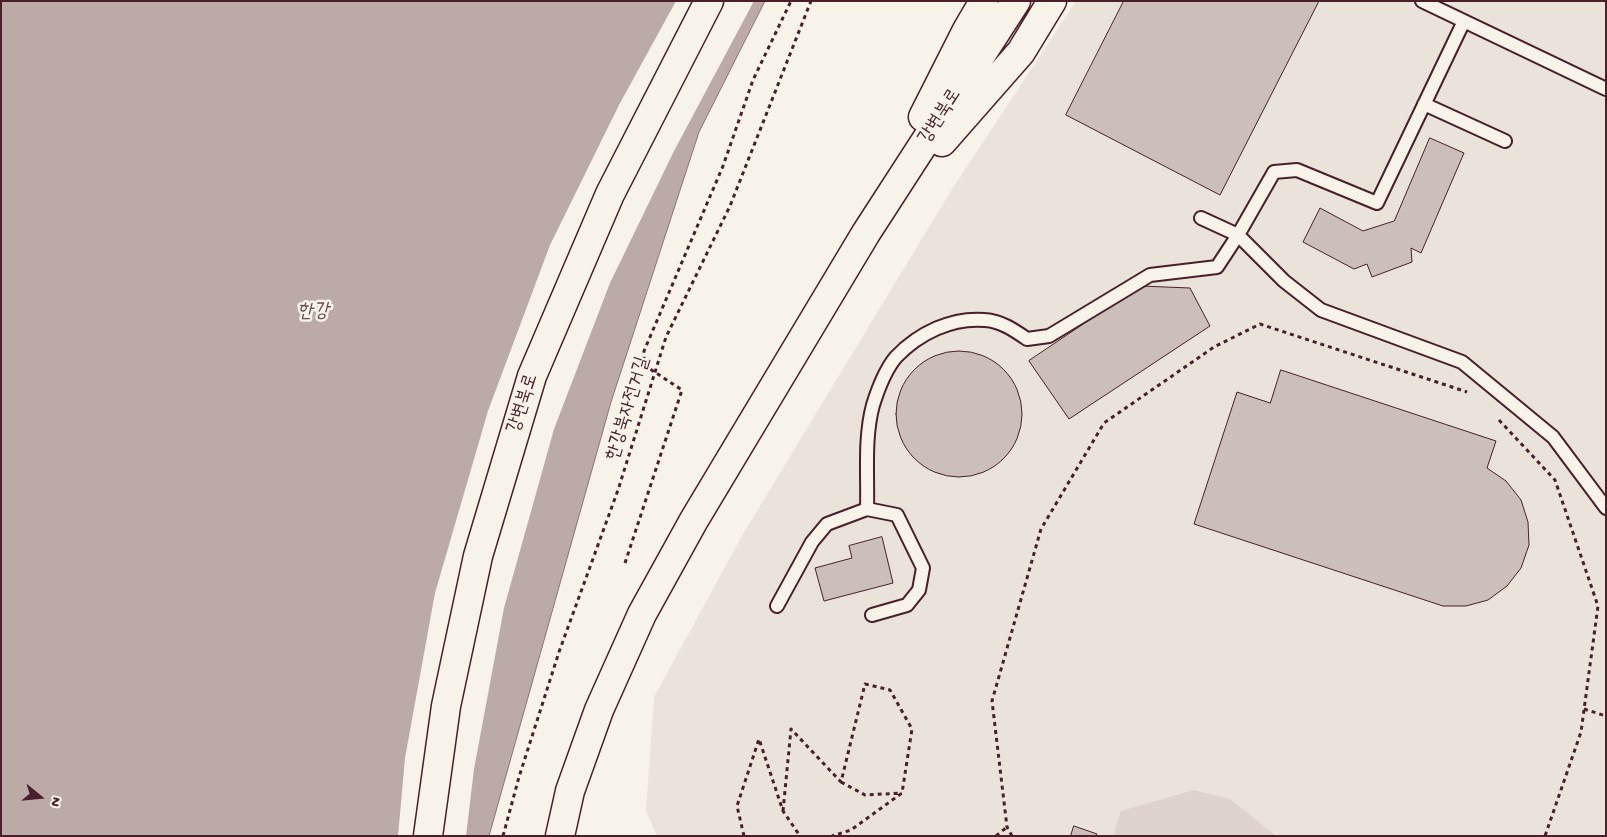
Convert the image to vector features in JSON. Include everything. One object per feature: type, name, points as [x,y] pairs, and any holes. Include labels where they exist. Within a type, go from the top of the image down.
[{"type":"highway","name":"강변북로","points":[[428,836],[446,706],[478,556],[532,376],[610,194],[709,1]]},
{"type":"highway","name":"강변북로","points":[[866,233],[967,30],[984,1]]},
{"type":"highway","name":"강변북로","points":[[560,836],[570,791],[599,710],[642,614],[694,520],[866,233],[1016,1]]},
{"type":"highway","points":[[881,210],[1021,52],[1052,1]]},
{"type":"lane","points":[[1422,1],[1606,90]]},
{"type":"lane","points":[[867,509],[868,440],[873,407],[882,381],[896,358],[915,341],[936,328],[959,320],[987,320],[1009,327],[1027,339],[1050,336],[1150,275],[1217,267],[1238,235],[1274,172],[1297,170],[1377,203],[1464,21]]},
{"type":"lane","points":[[1424,104],[1505,141]]},
{"type":"lane","points":[[1201,218],[1238,235],[1284,281],[1321,310],[1462,362],[1553,438],[1606,508]]},
{"type":"lane","points":[[777,606],[812,542],[827,524],[867,509],[897,515],[923,568],[919,590],[907,605],[872,615]]},
{"type":"path","points":[[624,563],[682,390],[644,365],[644,351],[723,166],[753,80],[791,1]]},
{"type":"path","name":"한강북자전거길","points":[[503,836],[518,777],[559,652],[618,490],[666,336],[730,206],[811,1]]},
{"type":"path","points":[[1012,836],[1007,827],[992,701],[1041,529],[1104,423],[1214,347],[1260,324],[1468,392]]},
{"type":"path","points":[[1497,417],[1555,480],[1598,606],[1581,732],[1546,836]]},
{"type":"path","points":[[832,836],[850,830],[902,792],[912,729],[890,690],[865,684],[841,782]]},
{"type":"path","points":[[1584,709],[1606,716]]},
{"type":"path","points":[[783,811],[791,729],[841,782],[865,795],[902,792]]},
{"type":"path","points":[[744,836],[737,806],[759,739],[783,811],[800,836]]},
{"type":"path","points":[[996,836],[1007,827]]},
{"type":"shaded area","points":[[1076,1],[1606,1],[1606,836],[657,836],[646,811],[654,697],[743,534],[949,194]]},
{"type":"shaded area","points":[[1194,790],[1230,799],[1276,836],[1113,836],[1121,811]]},
{"type":"water","name":"한강","points":[[1,1],[765,1],[699,132],[611,402],[489,836],[1,836]]},
{"type":"pier","points":[[676,1],[754,1],[674,151],[610,283],[554,429],[504,608],[474,769],[466,836],[398,836],[405,758],[435,593],[488,411],[550,245],[619,105]]},
{"type":"building","points":[[1124,1],[1319,1],[1220,195],[1066,115]]},
{"type":"building","points":[[1430,138],[1464,153],[1421,253],[1411,248],[1412,262],[1372,277],[1367,264],[1354,269],[1303,242],[1320,208],[1363,231],[1394,221]]},
{"type":"building","points":[[1140,286],[1190,288],[1210,326],[1069,419],[1029,361]]},
{"type":"building","points":[[959,351],[983,355],[1004,369],[1018,390],[1022,414],[1018,438],[1004,459],[983,473],[959,477],[935,473],[914,459],[900,438],[896,414],[900,390],[914,369],[935,355]]},
{"type":"building","points":[[1281,370],[1496,441],[1487,468],[1506,481],[1521,500],[1528,522],[1529,545],[1521,568],[1507,586],[1488,600],[1466,606],[1443,606],[1194,524],[1237,392],[1270,403]]},
{"type":"building","points":[[882,537],[893,583],[824,601],[815,568],[852,558],[849,546]]},
{"type":"building","points":[[1074,826],[1097,834],[1096,836],[1071,836]]}]
